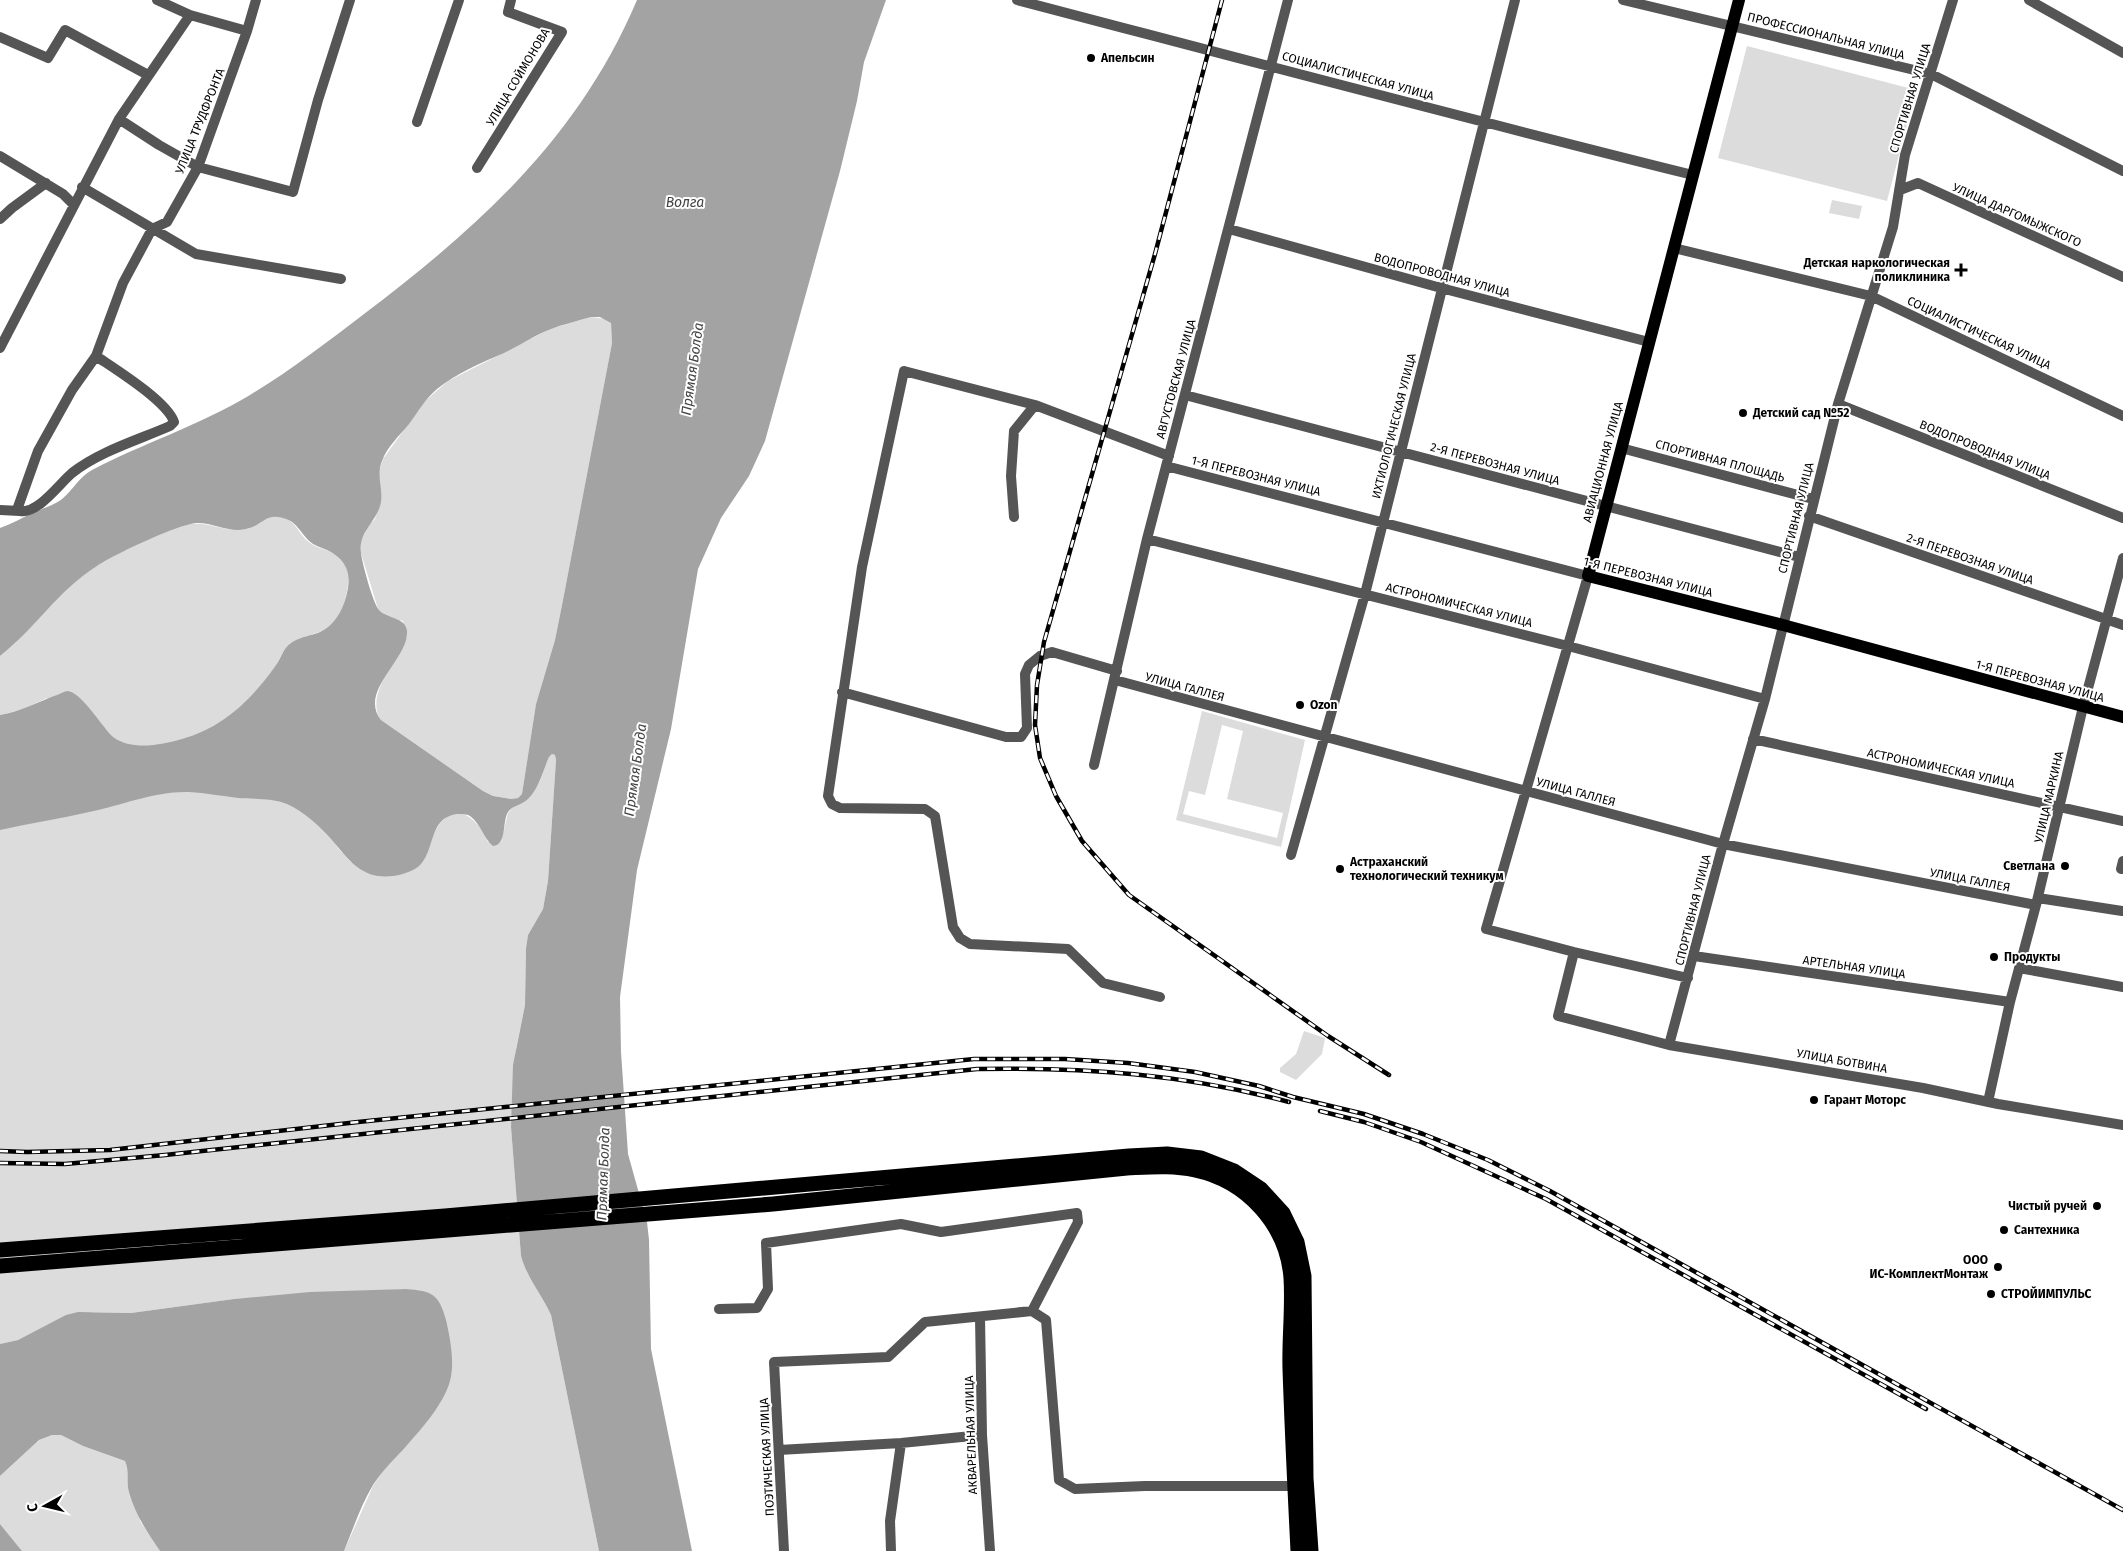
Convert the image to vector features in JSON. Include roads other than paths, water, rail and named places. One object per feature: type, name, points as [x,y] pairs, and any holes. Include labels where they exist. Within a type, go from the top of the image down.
[{"type":"highway","points":[[0,1266],[771,1189],[1166,1154],[1201,1158],[1234,1171],[1261,1189],[1283,1213],[1297,1242],[1304,1276],[1307,1515],[1311,1551]]},
{"type":"highway","points":[[0,1250],[773,1204],[1127,1168],[1166,1166],[1197,1170],[1229,1183],[1252,1199],[1271,1218],[1284,1244],[1291,1278],[1290,1367],[1298,1551]]},
{"type":"main road","name":"АВИАЦИОННАЯ УЛИЦА","points":[[1588,576],[1738,0]]},
{"type":"main road","name":"1-Я ПЕРЕВОЗНАЯ УЛИЦА","points":[[1588,576],[1783,625],[2123,717]]},
{"type":"street","points":[[158,0],[190,15],[247,31]]},
{"type":"street","name":"УЛИЦА ТРУДФРОНТА","points":[[19,509],[38,451],[72,390],[96,356],[122,283],[152,229],[167,222],[198,167],[247,31],[256,0]]},
{"type":"street","points":[[119,119],[198,167],[292,192],[318,100],[350,0]]},
{"type":"street","points":[[417,122],[460,0]]},
{"type":"street","name":"УЛИЦА СОЙМОНОВА","points":[[477,168],[562,32],[508,12],[511,0]]},
{"type":"street","name":"СОЦИАЛИСТИЧЕСКАЯ УЛИЦА","points":[[1017,0],[1270,65],[1483,123],[1693,175]]},
{"type":"street","name":"АВГУСТОВСКАЯ УЛИЦА","points":[[1094,765],[1147,539],[1288,0]]},
{"type":"street","name":"ИХТИОЛОГИЧЕСКАЯ УЛИЦА","points":[[1291,855],[1365,594],[1515,0]]},
{"type":"street","name":"ПРОФЕССИОНАЛЬНАЯ УЛИЦА","points":[[1622,0],[1931,74],[2123,171]]},
{"type":"street","name":"СПОРТИВНАЯ УЛИЦА","points":[[1669,1045],[1764,699],[1838,404],[1893,227],[1905,155],[1953,0]]},
{"type":"street","points":[[2029,0],[2123,53]]},
{"type":"street","points":[[0,348],[119,119],[190,15]]},
{"type":"street","points":[[0,37],[48,58],[65,30],[148,76]]},
{"type":"street","points":[[0,156],[63,194],[74,205]]},
{"type":"street","points":[[0,219],[46,183]]},
{"type":"street","name":"УЛИЦА ДАРГОМЫЖСКОГО","points":[[1900,190],[1918,183],[2123,277]]},
{"type":"street","points":[[82,187],[196,254],[341,280]]},
{"type":"street","name":"ВОДОПРОВОДНАЯ УЛИЦА","points":[[1229,228],[1441,288],[1649,342]]},
{"type":"street","name":"СОЦИАЛИСТИЧЕСКАЯ УЛИЦА","points":[[1674,248],[1871,296],[2123,416]]},
{"type":"street","points":[[0,510],[19,509],[24,512],[40,504],[72,473],[94,459],[170,426],[174,422],[172,416],[143,388],[96,356]]},
{"type":"street","points":[[1160,998],[1103,983],[1068,949],[970,944],[960,938],[953,927],[935,816],[925,808],[840,808],[832,804],[828,796],[862,567],[904,371],[1035,405],[1169,456]]},
{"type":"street","name":"2-Я ПЕРЕВОЗНАЯ УЛИЦА","points":[[1185,396],[1799,557]]},
{"type":"street","name":"ВОДОПРОВОДНАЯ УЛИЦА","points":[[1838,404],[2123,518]]},
{"type":"street","points":[[1014,517],[1011,476],[1014,431],[1035,405]]},
{"type":"street","name":"СПОРТИВНАЯ ПЛОЩАДЬ","points":[[1621,448],[1813,499]]},
{"type":"street","name":"1-Я ПЕРЕВОЗНАЯ УЛИЦА","points":[[1166,466],[1588,576]]},
{"type":"street","name":"2-Я ПЕРЕВОЗНАЯ УЛИЦА","points":[[1809,516],[2123,625]]},
{"type":"street","name":"АСТРОНОМИЧЕСКАЯ УЛИЦА","points":[[1147,539],[1568,646],[1764,699]]},
{"type":"street","name":"УЛИЦА МАРКИНА","points":[[1988,1102],[2010,1002],[2037,902],[2083,707],[2123,558]]},
{"type":"street","name":"АВИАЦИОННАЯ УЛИЦА","points":[[1574,952],[1486,929],[1524,792],[1588,576]]},
{"type":"street","name":"УЛИЦА ГАЛЛЕЯ","points":[[842,692],[1006,737],[1021,737],[1027,728],[1025,674],[1029,665],[1040,656],[1052,652],[1116,676],[1323,737],[1723,844],[2037,902],[2122,911]]},
{"type":"street","name":"АСТРОНОМИЧЕСКАЯ УЛИЦА","points":[[1753,739],[2123,821]]},
{"type":"street","points":[[2123,861],[2121,869],[2123,869]]},
{"type":"street","points":[[1574,952],[1688,978]]},
{"type":"street","name":"УЛИЦА БОТВИНА","points":[[1574,952],[1558,1016],[1669,1045],[1923,1088],[1988,1102],[2123,1125]]},
{"type":"street","name":"АРТЕЛЬНАЯ УЛИЦА","points":[[1694,956],[2010,1002]]},
{"type":"street","points":[[2019,968],[2123,987]]},
{"type":"street","points":[[719,1309],[757,1308],[768,1288],[766,1244],[901,1224],[941,1232],[1077,1213],[1078,1222],[1032,1311]]},
{"type":"street","points":[[980,1317],[1032,1311],[1046,1320],[1059,1480],[1075,1489],[1145,1486],[1295,1486]]},
{"type":"street","name":"ПОЭТИЧЕСКАЯ УЛИЦА","points":[[784,1551],[774,1362],[888,1357],[925,1322],[980,1317]]},
{"type":"street","name":"АКВАРЕЛЬНАЯ УЛИЦА","points":[[980,1317],[982,1435],[990,1551]]},
{"type":"street","points":[[779,1450],[901,1443],[982,1435]]},
{"type":"street","points":[[891,1551],[890,1521],[901,1443]]},
{"type":"water","name":"Волга","points":[[637,0],[886,0],[864,62],[857,101],[840,171],[765,441],[749,476],[721,518],[698,569],[671,729],[637,870],[620,997],[621,1052],[628,1154],[647,1222],[649,1240],[651,1349],[692,1551],[599,1551],[551,1315],[527,1272],[521,1256],[511,1127],[513,1065],[525,1005],[528,935],[543,909],[548,881],[555,755],[552,754],[549,757],[532,795],[508,812],[502,837],[497,845],[493,846],[490,843],[474,819],[465,814],[456,814],[447,817],[441,822],[421,864],[407,873],[395,876],[378,876],[357,867],[323,830],[305,815],[287,804],[269,800],[195,792],[176,792],[0,830],[0,715],[21,710],[67,691],[79,697],[85,703],[113,737],[129,744],[156,745],[196,734],[210,728],[245,702],[276,666],[289,645],[297,640],[320,632],[329,626],[337,618],[342,608],[349,582],[347,569],[340,558],[316,546],[294,524],[286,519],[273,517],[252,527],[240,530],[204,523],[189,524],[131,548],[105,561],[83,576],[70,586],[0,656],[0,528],[59,501],[92,470],[212,416],[250,395],[308,356],[407,281],[486,212],[522,175],[556,136],[586,94],[613,49]],"holes":[[[591,317],[600,317],[611,323],[612,343],[555,640],[536,704],[522,794],[518,798],[511,799],[493,796],[381,720],[376,709],[376,698],[386,675],[401,653],[406,642],[407,631],[403,623],[382,613],[377,606],[371,592],[362,558],[362,538],[376,515],[381,502],[380,466],[384,456],[433,393],[461,373],[545,331]]]},
{"type":"water","points":[[406,1289],[428,1293],[437,1299],[440,1304],[449,1334],[452,1366],[450,1381],[442,1400],[430,1417],[373,1485],[344,1551],[160,1551],[135,1508],[128,1488],[125,1461],[83,1446],[61,1435],[52,1435],[39,1440],[0,1476],[0,1344],[18,1340],[66,1315],[78,1312],[131,1313],[234,1299],[310,1292]]},
{"type":"water","points":[[0,1524],[22,1551],[0,1551]]},
{"type":"railway","points":[[1222,0],[1155,254],[1044,642],[1037,685],[1035,725],[1040,758],[1056,796],[1082,841],[1129,895],[1328,1036],[1389,1075]]},
{"type":"railway","points":[[0,1151],[110,1150],[358,1122],[974,1059],[1065,1059],[1128,1063],[1195,1072],[1259,1086],[1293,1097],[1364,1114],[1423,1134],[1488,1160],[1550,1191],[2123,1510]]},
{"type":"railway","points":[[0,1163],[65,1164],[165,1155],[977,1069],[1057,1069],[1134,1074],[1250,1092],[1289,1102]]},
{"type":"railway","points":[[1320,1111],[1364,1122],[1421,1142],[1546,1199],[1926,1409]]},
{"type":"place","name":"Апельсин","points":[[1091,58]]},
{"type":"place","name":"Детская наркологическая поликлиника","points":[[1961,270]]},
{"type":"place","name":"Детский сад №52","points":[[1743,413]]},
{"type":"place","name":"Ozon","points":[[1300,705]]},
{"type":"place","name":"Светлана","points":[[2065,866]]},
{"type":"place","name":"Астраханский технологический техникум","points":[[1340,869]]},
{"type":"place","name":"Продукты","points":[[1994,957]]},
{"type":"place","name":"Гарант Моторс","points":[[1814,1100]]},
{"type":"place","name":"Чистый ручей","points":[[2097,1206]]},
{"type":"place","name":"Сантехника","points":[[2004,1230]]},
{"type":"place","name":"ООО ИС-КомплектМонтаж","points":[[1998,1267]]},
{"type":"place","name":"СТРОЙИМПУЛЬС","points":[[1991,1294]]},
{"type":"water label","name":"Прямая Болда","points":[[692,369]]},
{"type":"water label","name":"Прямая Болда","points":[[635,770]]},
{"type":"water label","name":"Прямая Болда","points":[[603,1174]]}]
